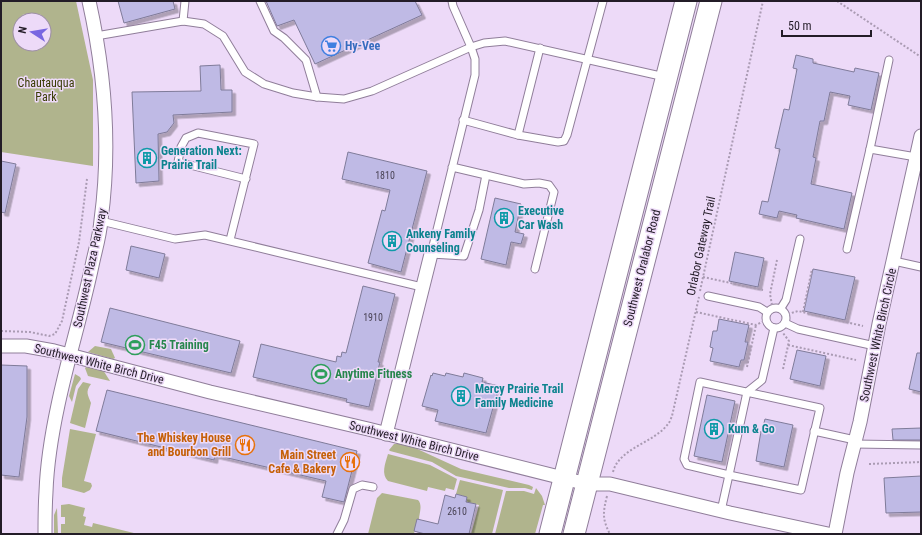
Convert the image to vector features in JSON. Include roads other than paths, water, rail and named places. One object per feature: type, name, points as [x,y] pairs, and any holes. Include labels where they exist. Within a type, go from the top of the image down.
[{"type":"main road","name":"Southwest Oralabor Road","points":[[550,534],[686,1]]},
{"type":"main road","name":"Southwest Oralabor Road","points":[[574,534],[588,484],[710,1]]},
{"type":"street","name":"Southwest Plaza Parkway","points":[[45,534],[46,492],[49,459],[58,405],[87,292],[101,221],[106,168],[104,96],[96,36],[89,1]]},
{"type":"street","name":"Southwest White Birch Circle","points":[[835,534],[921,136]]},
{"type":"street","points":[[386,434],[431,254]]},
{"type":"street","name":"Southwest White Birch Drive","points":[[1,346],[26,346],[70,355],[210,392],[565,479],[588,484],[610,484],[721,511],[828,534]]},
{"type":"lane","points":[[183,20],[184,1]]},
{"type":"lane","points":[[260,1],[274,31],[284,38],[306,60],[317,97]]},
{"type":"lane","points":[[452,1],[475,58],[475,75],[431,254],[464,256],[479,210],[486,175]]},
{"type":"lane","points":[[463,120],[518,135],[553,142],[564,141],[568,135],[603,1]]},
{"type":"lane","points":[[96,36],[183,20],[204,24],[223,36],[245,72],[264,84],[317,97],[344,99],[372,91],[471,47],[484,43],[506,41],[667,77]]},
{"type":"lane","points":[[518,135],[540,48]]},
{"type":"lane","points":[[847,249],[889,60]]},
{"type":"lane","points":[[230,240],[246,179],[254,144],[198,133],[186,138],[181,147],[178,162],[246,179]]},
{"type":"lane","points":[[870,149],[916,157]]},
{"type":"lane","points":[[452,167],[524,184],[539,183],[549,185],[554,192],[534,270]]},
{"type":"lane","points":[[101,221],[175,239],[205,235],[230,240],[422,287]]},
{"type":"lane","points":[[708,296],[770,310],[781,308],[786,300],[800,238]]},
{"type":"lane","points":[[894,261],[921,267]]},
{"type":"lane","points":[[721,511],[747,392],[762,380],[779,326],[786,320],[786,315],[781,308]]},
{"type":"lane","points":[[770,310],[766,321],[770,326],[798,329],[875,346]]},
{"type":"lane","points":[[700,382],[747,392],[820,408],[801,490],[687,465],[684,459],[700,382]]},
{"type":"lane","points":[[814,432],[855,442],[921,445]]},
{"type":"lane","points":[[337,534],[344,520],[353,488],[362,485],[373,487]]},
{"type":"place","name":"Hy-Vee","points":[[331,46]]},
{"type":"place","name":"Generation Next: Prairie Trail","points":[[147,158]]},
{"type":"place","name":"Executive Car Wash","points":[[504,218]]},
{"type":"place","name":"Ankeny Family Counseling","points":[[392,241]]},
{"type":"place","name":"F45 Training","points":[[135,345]]},
{"type":"place","name":"Anytime Fitness","points":[[321,374]]},
{"type":"place","name":"Mercy Prairie Trail Family Medicine","points":[[461,396]]},
{"type":"place","name":"Kum & Go","points":[[714,429]]},
{"type":"place","name":"The Whiskey House and Bourbon Grill","points":[[245,445]]},
{"type":"place","name":"Main Street Cafe & Bakery","points":[[350,462]]},
{"type":"park label","name":"Chautauqua Park","points":[[46,90]]}]
